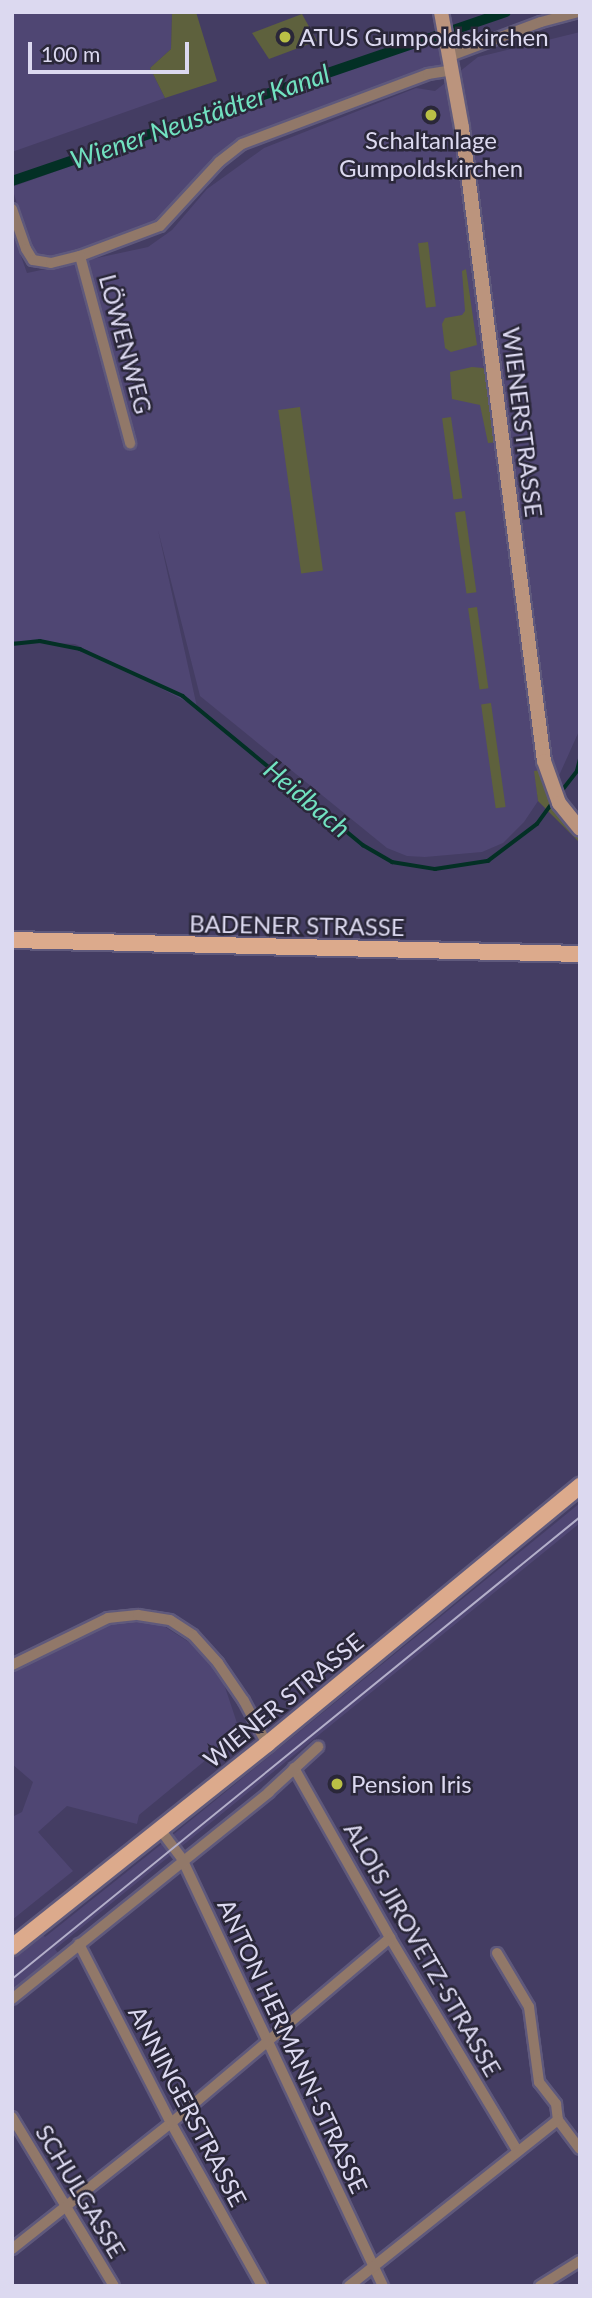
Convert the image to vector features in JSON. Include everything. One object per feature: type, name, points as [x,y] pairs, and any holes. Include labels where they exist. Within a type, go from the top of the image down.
[{"type":"main road","name":"BADENER STRASSE","points":[[12,940],[580,954]]},
{"type":"main road","name":"WIENER STRASSE","points":[[12,1947],[267,1744],[580,1486]]},
{"type":"street","points":[[12,209],[33,260],[51,263],[80,256],[160,226],[219,162],[242,144],[428,74],[450,57],[541,22],[579,12]]},
{"type":"street","name":"WIENERSTRASSE","points":[[442,15],[450,57],[544,761],[551,787],[559,803],[580,829]]},
{"type":"street","name":"LÖWENWEG","points":[[80,256],[131,443]]},
{"type":"street","points":[[12,1665],[108,1618],[138,1615],[170,1620],[193,1634],[218,1663],[244,1700],[267,1744]]},
{"type":"street","points":[[12,1998],[182,1859],[269,1792],[318,1747]]},
{"type":"street","name":"ALOIS JIROVETZ-STRASSE","points":[[294,1768],[390,1938],[517,2150]]},
{"type":"street","name":"ANTON HERMANN-STRASSE","points":[[159,1828],[182,1859],[383,2286]]},
{"type":"street","points":[[12,2249],[171,2123],[390,1938]]},
{"type":"street","name":"ANNINGERSTRASSE","points":[[79,1944],[171,2123],[262,2286]]},
{"type":"street","points":[[497,1953],[529,2007],[539,2082],[556,2104],[558,2120],[580,2149]]},
{"type":"street","name":"SCHULGASSE","points":[[12,2117],[114,2286]]},
{"type":"street","points":[[349,2286],[558,2120]]},
{"type":"street","points":[[540,2286],[580,2261]]},
{"type":"shaded area","points":[[172,12],[171,49],[150,68],[165,98],[12,152],[12,13]]},
{"type":"shaded area","points":[[580,32],[580,729],[557,780],[535,771],[538,801],[524,822],[503,843],[482,852],[407,856],[387,848],[200,696],[158,530],[197,707],[75,644],[12,641],[12,231],[27,273],[148,247],[172,230],[207,189],[264,148],[416,88],[435,91],[478,57]]},
{"type":"shaded area","points":[[437,36],[444,66],[236,139],[213,157],[157,222],[73,251],[33,260],[12,187]]},
{"type":"shaded area","points":[[580,1503],[580,1523],[55,1949],[58,1953],[12,1990],[12,1959],[42,1934],[45,1937],[158,1847]]},
{"type":"shaded area","points":[[134,1619],[159,1623],[195,1646],[222,1678],[238,1726],[235,1736],[139,1815],[137,1824],[67,1806],[38,1832],[73,1871],[12,1920],[12,1817],[22,1812],[33,1782],[12,1764],[12,1672],[108,1624]]},
{"type":"green space","points":[[172,12],[196,12],[217,81],[165,98],[150,68],[171,49]]},
{"type":"green space","name":"ATUS Gumpoldskirchen","points":[[302,14],[317,41],[269,59],[252,33]]},
{"type":"green space","points":[[428,242],[436,307],[426,308],[418,243]]},
{"type":"green space","points":[[466,269],[477,345],[451,352],[445,348],[442,324],[445,318],[462,315],[465,311],[462,271]]},
{"type":"green space","points":[[472,367],[483,368],[487,373],[498,442],[488,443],[480,405],[452,399],[450,372]]},
{"type":"green space","points":[[300,407],[323,570],[301,573],[278,410]]},
{"type":"green space","points":[[451,417],[462,498],[453,499],[442,418]]},
{"type":"green space","points":[[465,511],[476,592],[467,594],[455,512]]},
{"type":"green space","points":[[477,607],[488,688],[479,689],[468,608]]},
{"type":"green space","points":[[491,703],[506,807],[496,808],[481,704]]},
{"type":"green space","points":[[541,770],[556,810],[580,836],[580,843],[538,801],[534,771]]},
{"type":"waterway","name":"Wiener Neustädter Kanal","points":[[12,181],[506,12]]},
{"type":"waterway","name":"Heidbach","points":[[12,644],[40,641],[80,649],[183,696],[363,845],[392,862],[435,869],[488,861],[537,824],[553,802]]},
{"type":"waterway","name":"Heidbach","points":[[560,793],[577,771],[580,759]]},
{"type":"tram line","points":[[12,1979],[580,1517]]},
{"type":"place","name":"ATUS Gumpoldskirchen","points":[[285,37]]},
{"type":"place","name":"Schaltanlage Gumpoldskirchen","points":[[431,115]]},
{"type":"place","name":"Pension Iris","points":[[337,1784]]}]
